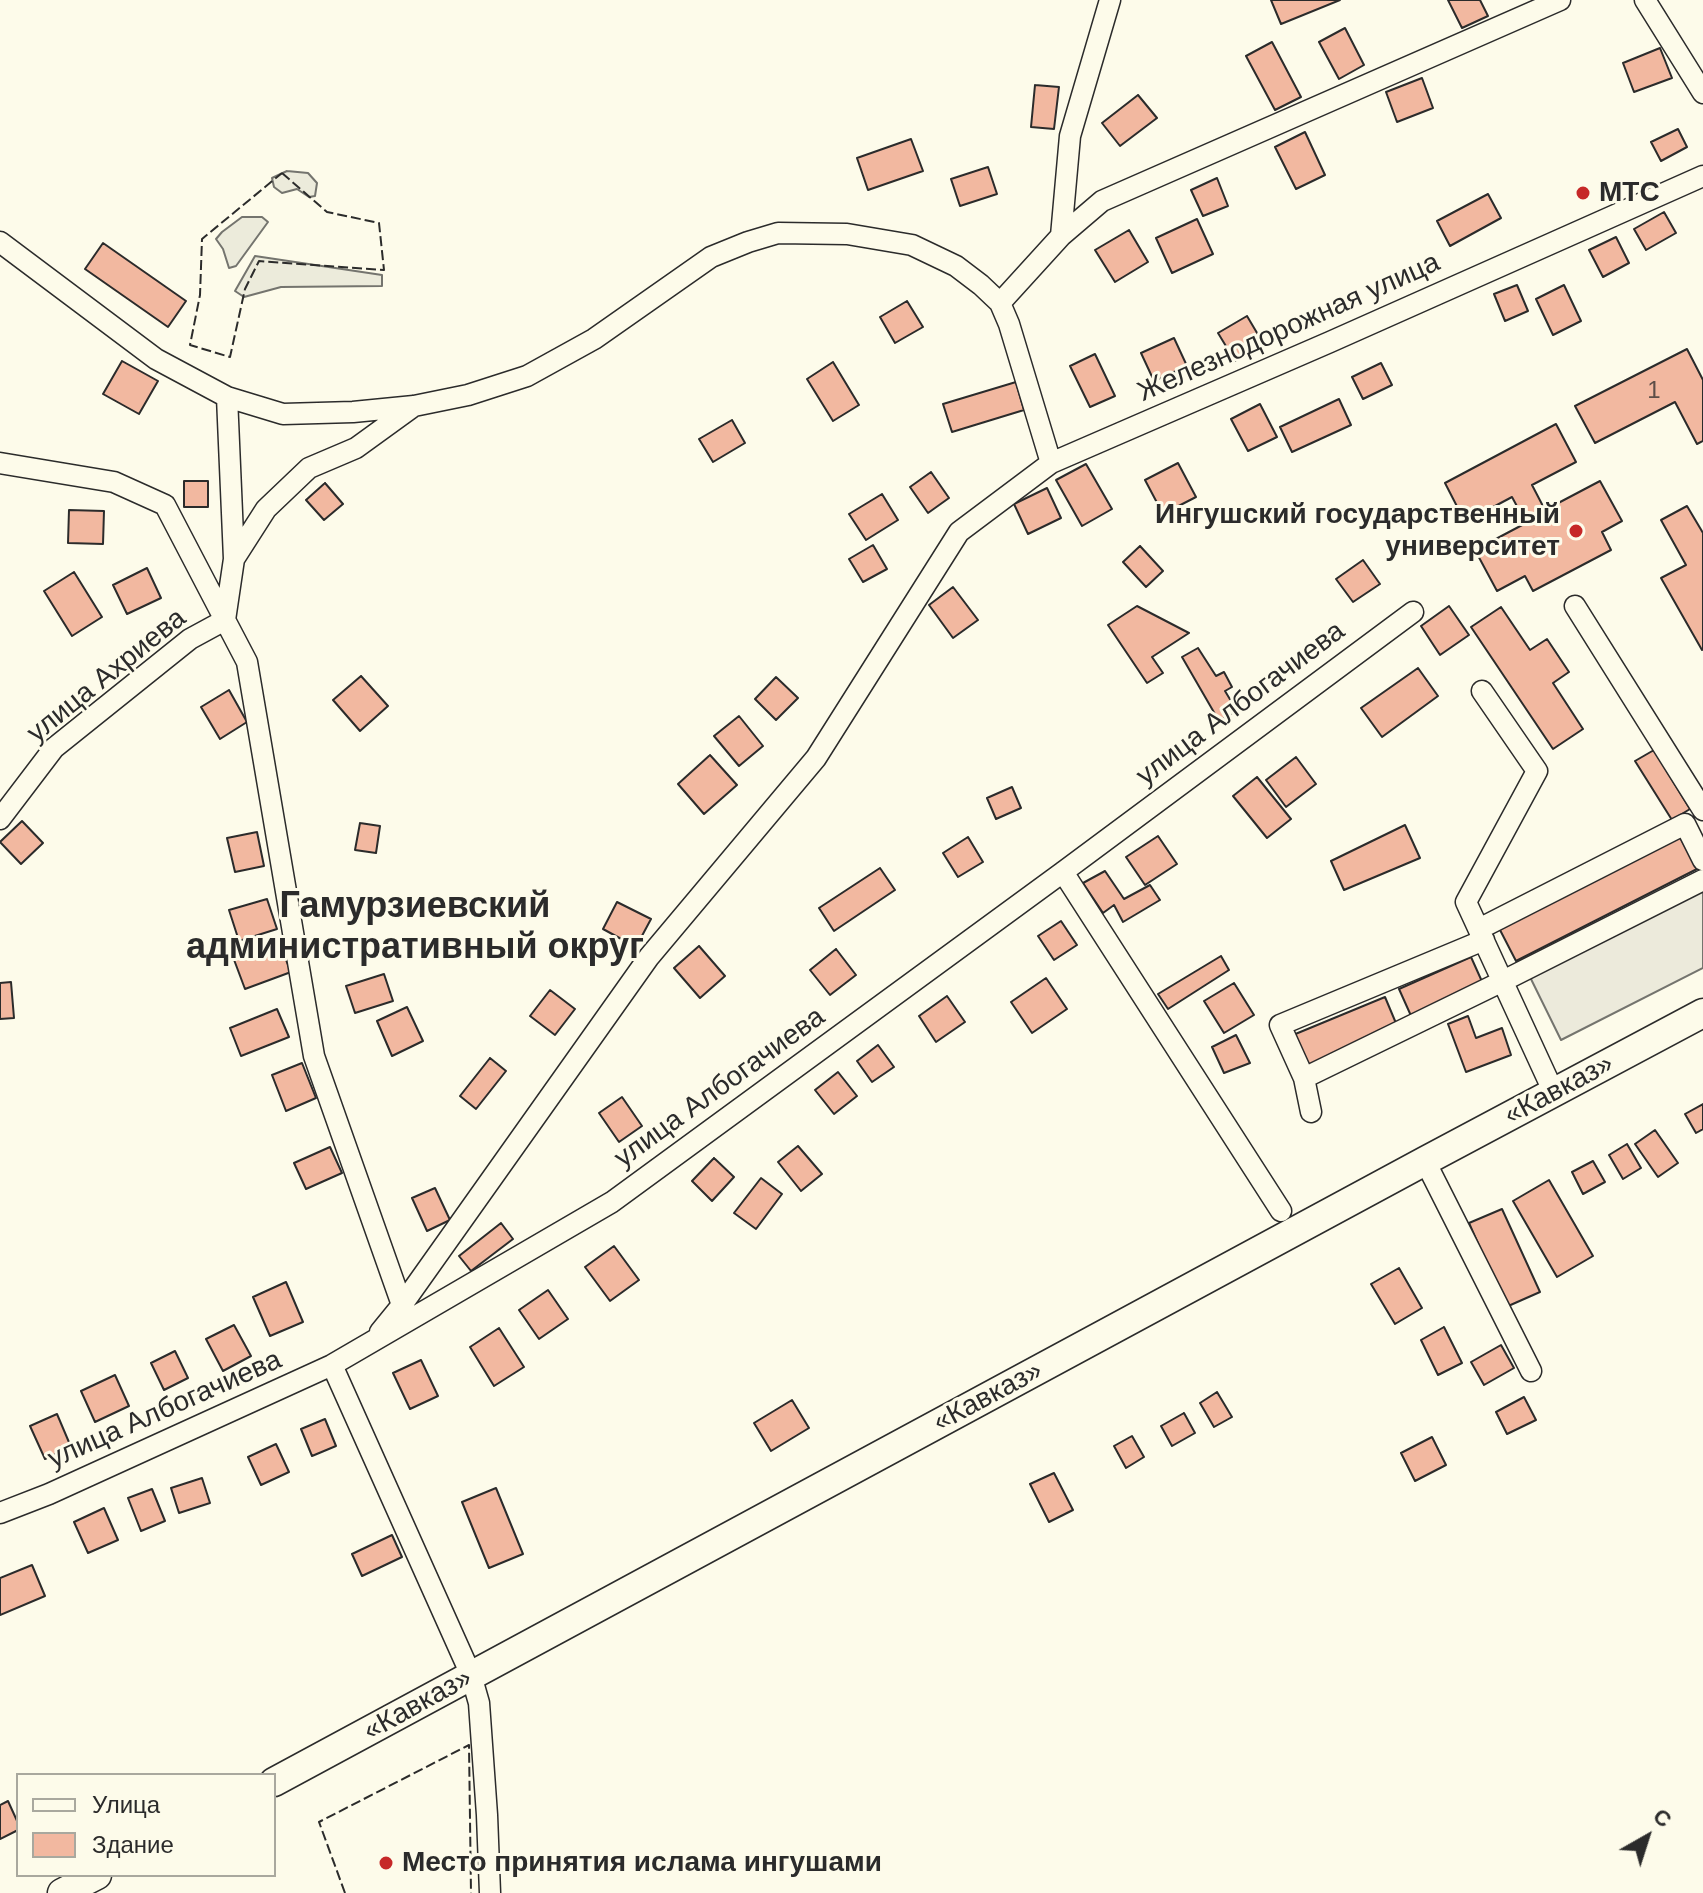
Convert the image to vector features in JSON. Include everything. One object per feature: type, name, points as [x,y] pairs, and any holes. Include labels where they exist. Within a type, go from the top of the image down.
[{"type":"highway","name":"«Кавказ»","points":[[276,1781],[1703,1013]]},
{"type":"highway","points":[[62,1893],[93,1877]]},
{"type":"street","points":[[1061,236],[1070,136],[1110,0]]},
{"type":"street","points":[[1000,303],[1061,236],[1102,201],[1560,0]]},
{"type":"street","points":[[1645,0],[1703,93]]},
{"type":"street","name":"Железнодорожная улица","points":[[373,1341],[402,1305],[649,957],[816,758],[959,532],[1051,463],[1703,176]]},
{"type":"street","points":[[0,242],[156,359],[227,397],[283,414],[414,406],[468,395],[527,376],[594,339],[711,257],[778,233],[847,234],[912,245],[956,266],[1000,303],[1051,463]]},
{"type":"street","points":[[225,620],[234,559],[227,397]]},
{"type":"street","points":[[234,559],[266,509],[309,468],[356,448],[414,406]]},
{"type":"street","points":[[0,463],[114,482],[165,505],[247,662],[314,1056],[402,1305]]},
{"type":"street","points":[[1575,606],[1703,810]]},
{"type":"street","name":"улица Албогачиева","points":[[0,1513],[49,1494],[332,1365],[612,1202],[1413,612]]},
{"type":"street","name":"улица Ахриева","points":[[0,819],[54,748],[190,639],[225,620]]},
{"type":"street","points":[[1482,691],[1537,771],[1466,902],[1554,1093]]},
{"type":"street","points":[[1311,1112],[1304,1078],[1280,1025],[1481,934],[1685,824],[1703,860]]},
{"type":"street","points":[[1063,872],[1281,1211]]},
{"type":"street","points":[[1304,1078],[1703,880]]},
{"type":"street","points":[[1425,1161],[1531,1371]]},
{"type":"street","points":[[332,1365],[471,1675],[479,1703],[490,1893]]},
{"type":"shaded area","points":[[287,171],[308,173],[317,183],[315,196],[309,197],[297,189],[282,193],[274,187],[272,178]]},
{"type":"shaded area","points":[[242,217],[262,217],[268,222],[236,266],[229,268],[216,239]]},
{"type":"shaded area","points":[[255,256],[382,275],[382,286],[281,287],[244,297],[235,291]]},
{"type":"shaded area","points":[[1703,889],[1703,968],[1561,1040],[1529,975]]},
{"type":"building","points":[[1271,0],[1340,0],[1281,24]]},
{"type":"building","points":[[1448,0],[1480,0],[1488,16],[1462,28]]},
{"type":"building","points":[[1345,28],[1364,65],[1339,79],[1319,42]]},
{"type":"building","points":[[1272,42],[1301,97],[1275,110],[1246,56]]},
{"type":"building","points":[[1660,48],[1672,78],[1634,92],[1623,63]]},
{"type":"building","points":[[1422,78],[1433,108],[1397,122],[1386,92]]},
{"type":"building","points":[[1035,85],[1059,87],[1054,129],[1031,127]]},
{"type":"building","points":[[1138,95],[1157,118],[1120,146],[1102,123]]},
{"type":"building","points":[[1678,129],[1687,147],[1661,161],[1651,142]]},
{"type":"building","points":[[1305,132],[1325,175],[1296,189],[1275,147]]},
{"type":"building","points":[[911,139],[923,171],[868,190],[857,158]]},
{"type":"building","points":[[988,167],[997,194],[960,206],[951,179]]},
{"type":"building","points":[[1217,178],[1228,206],[1203,216],[1191,190]]},
{"type":"building","points":[[1488,194],[1501,218],[1450,246],[1437,221]]},
{"type":"building","points":[[1664,212],[1676,233],[1646,250],[1634,229]]},
{"type":"building","points":[[1197,219],[1213,254],[1172,273],[1156,238]]},
{"type":"building","points":[[1129,230],[1148,262],[1115,282],[1095,250]]},
{"type":"building","points":[[1616,237],[1629,263],[1603,277],[1589,250]]},
{"type":"building","points":[[103,243],[186,301],[168,327],[85,269]]},
{"type":"building","points":[[1517,285],[1528,311],[1505,321],[1494,294]]},
{"type":"building","points":[[1564,285],[1581,321],[1553,335],[1536,299]]},
{"type":"building","points":[[907,301],[923,327],[895,343],[880,317]]},
{"type":"building","points":[[1247,316],[1263,343],[1235,361],[1218,333]]},
{"type":"building","points":[[1174,338],[1187,366],[1154,381],[1141,353]]},
{"type":"building","points":[[1687,349],[1703,380],[1703,441],[1697,444],[1675,402],[1595,443],[1575,406]]},
{"type":"building","points":[[1095,354],[1115,396],[1090,407],[1070,366]]},
{"type":"building","points":[[122,361],[158,381],[139,414],[103,394]]},
{"type":"building","points":[[833,362],[859,405],[833,421],[807,379]]},
{"type":"building","points":[[1381,363],[1392,385],[1363,399],[1352,377]]},
{"type":"building","points":[[1016,382],[1024,410],[952,432],[943,404]]},
{"type":"building","points":[[1339,399],[1351,425],[1292,452],[1280,427]]},
{"type":"building","points":[[1260,404],[1277,437],[1248,451],[1231,419]]},
{"type":"building","points":[[732,420],[745,443],[713,462],[699,439]]},
{"type":"building","points":[[1556,424],[1576,462],[1532,485],[1545,510],[1600,481],[1622,521],[1602,532],[1611,550],[1533,591],[1525,576],[1497,591],[1475,550],[1526,523],[1512,497],[1465,522],[1445,483]]},
{"type":"building","points":[[1178,463],[1196,497],[1163,514],[1145,480]]},
{"type":"building","points":[[1086,464],[1112,509],[1082,526],[1056,480]]},
{"type":"building","points":[[931,472],[949,498],[928,513],[910,487]]},
{"type":"building","points":[[184,481],[208,481],[208,507],[184,507]]},
{"type":"building","points":[[325,483],[343,504],[324,520],[306,500]]},
{"type":"building","points":[[1047,488],[1061,518],[1028,534],[1014,504]]},
{"type":"building","points":[[882,494],[898,520],[866,540],[849,514]]},
{"type":"building","points":[[1687,506],[1703,533],[1702,650],[1661,578],[1686,565],[1661,520]]},
{"type":"building","points":[[69,510],[104,511],[103,544],[68,543]]},
{"type":"building","points":[[873,545],[887,569],[863,582],[849,559]]},
{"type":"building","points":[[1140,546],[1163,571],[1146,587],[1123,562]]},
{"type":"building","points":[[1363,560],[1380,584],[1353,602],[1336,579]]},
{"type":"building","points":[[147,568],[161,598],[127,614],[113,585]]},
{"type":"building","points":[[74,572],[102,617],[72,636],[44,591]]},
{"type":"building","points":[[953,587],[978,620],[953,638],[929,605]]},
{"type":"building","points":[[1137,606],[1189,633],[1152,657],[1163,673],[1147,683],[1108,625]]},
{"type":"building","points":[[1449,606],[1469,635],[1440,655],[1421,626]]},
{"type":"building","points":[[1501,607],[1530,650],[1547,639],[1569,672],[1553,683],[1583,729],[1553,749],[1471,627]]},
{"type":"building","points":[[1198,648],[1216,676],[1224,672],[1232,687],[1225,691],[1237,711],[1219,721],[1182,657]]},
{"type":"building","points":[[1418,668],[1438,696],[1382,737],[1361,708]]},
{"type":"building","points":[[361,676],[388,706],[360,731],[333,700]]},
{"type":"building","points":[[776,677],[798,698],[776,720],[755,699]]},
{"type":"building","points":[[229,690],[247,722],[220,739],[201,707]]},
{"type":"building","points":[[739,716],[763,746],[739,766],[714,736]]},
{"type":"building","points":[[1654,750],[1690,809],[1672,820],[1635,761]]},
{"type":"building","points":[[710,755],[737,785],[704,814],[678,784]]},
{"type":"building","points":[[1296,757],[1316,784],[1286,807],[1266,780]]},
{"type":"building","points":[[1257,777],[1291,819],[1267,838],[1233,796]]},
{"type":"building","points":[[1012,787],[1021,808],[996,819],[987,798]]},
{"type":"building","points":[[22,821],[43,843],[21,864],[0,842]]},
{"type":"building","points":[[360,823],[380,826],[376,853],[355,850]]},
{"type":"building","points":[[1405,825],[1420,858],[1344,890],[1331,861]]},
{"type":"building","points":[[257,832],[264,866],[235,872],[227,838]]},
{"type":"building","points":[[1158,836],[1177,864],[1145,885],[1126,857]]},
{"type":"building","points":[[968,837],[983,862],[958,877],[943,853]]},
{"type":"building","points":[[1680,837],[1697,869],[1516,961],[1499,928]]},
{"type":"building","points":[[880,868],[895,890],[834,931],[819,908]]},
{"type":"building","points":[[1105,871],[1124,899],[1150,885],[1160,900],[1123,922],[1114,905],[1103,913],[1083,883]]},
{"type":"building","points":[[267,899],[277,929],[239,941],[229,910]]},
{"type":"building","points":[[617,902],[651,919],[636,947],[603,929]]},
{"type":"building","points":[[1061,921],[1077,945],[1054,960],[1038,936]]},
{"type":"building","points":[[278,940],[291,972],[245,989],[233,957]]},
{"type":"building","points":[[699,946],[725,976],[700,998],[674,968]]},
{"type":"building","points":[[836,949],[856,975],[830,995],[810,970]]},
{"type":"building","points":[[1221,956],[1229,970],[1168,1009],[1158,994]]},
{"type":"building","points":[[1471,957],[1484,986],[1412,1018],[1399,989]]},
{"type":"building","points":[[384,974],[393,1001],[355,1013],[346,986]]},
{"type":"building","points":[[1046,978],[1067,1009],[1032,1033],[1011,1002]]},
{"type":"building","points":[[11,982],[14,1018],[0,1019],[0,983]]},
{"type":"building","points":[[1234,983],[1254,1015],[1224,1033],[1204,1001]]},
{"type":"building","points":[[550,990],[575,1009],[555,1035],[530,1016]]},
{"type":"building","points":[[947,996],[965,1022],[936,1042],[919,1016]]},
{"type":"building","points":[[1385,997],[1398,1028],[1306,1067],[1293,1035]]},
{"type":"building","points":[[407,1007],[423,1041],[392,1056],[377,1021]]},
{"type":"building","points":[[277,1009],[289,1037],[241,1056],[230,1028]]},
{"type":"building","points":[[1468,1016],[1476,1038],[1502,1028],[1511,1055],[1466,1072],[1448,1024]]},
{"type":"building","points":[[1236,1035],[1250,1063],[1224,1073],[1212,1047]]},
{"type":"building","points":[[878,1045],[894,1067],[872,1082],[857,1061]]},
{"type":"building","points":[[490,1058],[506,1071],[476,1109],[460,1096]]},
{"type":"building","points":[[302,1063],[316,1098],[286,1111],[272,1075]]},
{"type":"building","points":[[838,1072],[857,1096],[834,1114],[815,1090]]},
{"type":"building","points":[[622,1097],[642,1126],[619,1142],[599,1113]]},
{"type":"building","points":[[1703,1104],[1703,1129],[1696,1133],[1685,1114]]},
{"type":"building","points":[[1655,1130],[1678,1163],[1658,1177],[1635,1144]]},
{"type":"building","points":[[1627,1144],[1641,1168],[1623,1179],[1609,1155]]},
{"type":"building","points":[[798,1146],[822,1174],[801,1191],[778,1162]]},
{"type":"building","points":[[330,1147],[342,1173],[306,1189],[294,1163]]},
{"type":"building","points":[[714,1158],[734,1177],[712,1201],[692,1181]]},
{"type":"building","points":[[1593,1161],[1605,1182],[1583,1194],[1572,1172]]},
{"type":"building","points":[[761,1178],[782,1194],[756,1229],[734,1213]]},
{"type":"building","points":[[1549,1180],[1593,1256],[1557,1277],[1513,1201]]},
{"type":"building","points":[[435,1188],[450,1220],[427,1231],[412,1198]]},
{"type":"building","points":[[1502,1209],[1540,1292],[1506,1307],[1469,1223]]},
{"type":"building","points":[[501,1223],[513,1239],[471,1271],[459,1256]]},
{"type":"building","points":[[614,1246],[639,1280],[610,1301],[585,1267]]},
{"type":"building","points":[[1399,1268],[1422,1308],[1395,1324],[1371,1284]]},
{"type":"building","points":[[286,1282],[303,1322],[270,1336],[253,1297]]},
{"type":"building","points":[[548,1290],[568,1319],[539,1339],[519,1310]]},
{"type":"building","points":[[234,1325],[251,1356],[223,1371],[206,1339]]},
{"type":"building","points":[[1444,1327],[1462,1363],[1438,1375],[1421,1340]]},
{"type":"building","points":[[499,1328],[524,1367],[494,1386],[470,1347]]},
{"type":"building","points":[[1501,1345],[1514,1368],[1484,1385],[1471,1362]]},
{"type":"building","points":[[175,1351],[188,1378],[164,1390],[151,1363]]},
{"type":"building","points":[[421,1360],[438,1396],[410,1409],[393,1373]]},
{"type":"building","points":[[115,1375],[129,1406],[95,1422],[81,1391]]},
{"type":"building","points":[[1217,1392],[1232,1417],[1214,1427],[1200,1403]]},
{"type":"building","points":[[1524,1397],[1536,1420],[1507,1434],[1496,1412]]},
{"type":"building","points":[[792,1400],[809,1428],[771,1451],[754,1423]]},
{"type":"building","points":[[1184,1413],[1195,1433],[1172,1446],[1161,1426]]},
{"type":"building","points":[[57,1414],[71,1447],[45,1459],[30,1426]]},
{"type":"building","points":[[325,1419],[336,1446],[312,1456],[301,1429]]},
{"type":"building","points":[[1132,1436],[1144,1457],[1126,1468],[1114,1446]]},
{"type":"building","points":[[1432,1437],[1446,1465],[1415,1481],[1401,1453]]},
{"type":"building","points":[[276,1444],[289,1472],[261,1485],[248,1457]]},
{"type":"building","points":[[1054,1473],[1073,1510],[1049,1522],[1030,1484]]},
{"type":"building","points":[[202,1478],[210,1503],[179,1513],[171,1488]]},
{"type":"building","points":[[496,1488],[523,1554],[489,1568],[462,1502]]},
{"type":"building","points":[[152,1489],[165,1521],[141,1531],[128,1498]]},
{"type":"building","points":[[104,1508],[118,1540],[88,1553],[74,1522]]},
{"type":"building","points":[[392,1535],[402,1557],[362,1576],[352,1554]]},
{"type":"building","points":[[32,1565],[45,1596],[0,1615],[0,1578]]},
{"type":"building","points":[[8,1801],[16,1819],[16,1831],[0,1839],[0,1805]]},
{"type":"fence","points":[[282,173],[327,212],[379,223],[384,270],[259,261],[245,289],[230,357],[190,345],[200,295],[202,239],[282,173]]},
{"type":"fence","points":[[345,1893],[319,1822],[469,1745],[471,1893]]},
{"type":"place","name":"МТС","points":[[1583,193]]},
{"type":"place","name":"Ингушский государственный университет","points":[[1576,531]]},
{"type":"place","name":"Место принятия ислама ингушами","points":[[386,1863]]},
{"type":"district","name":"Гамурзиевский административный округ","points":[[415,928]]}]
